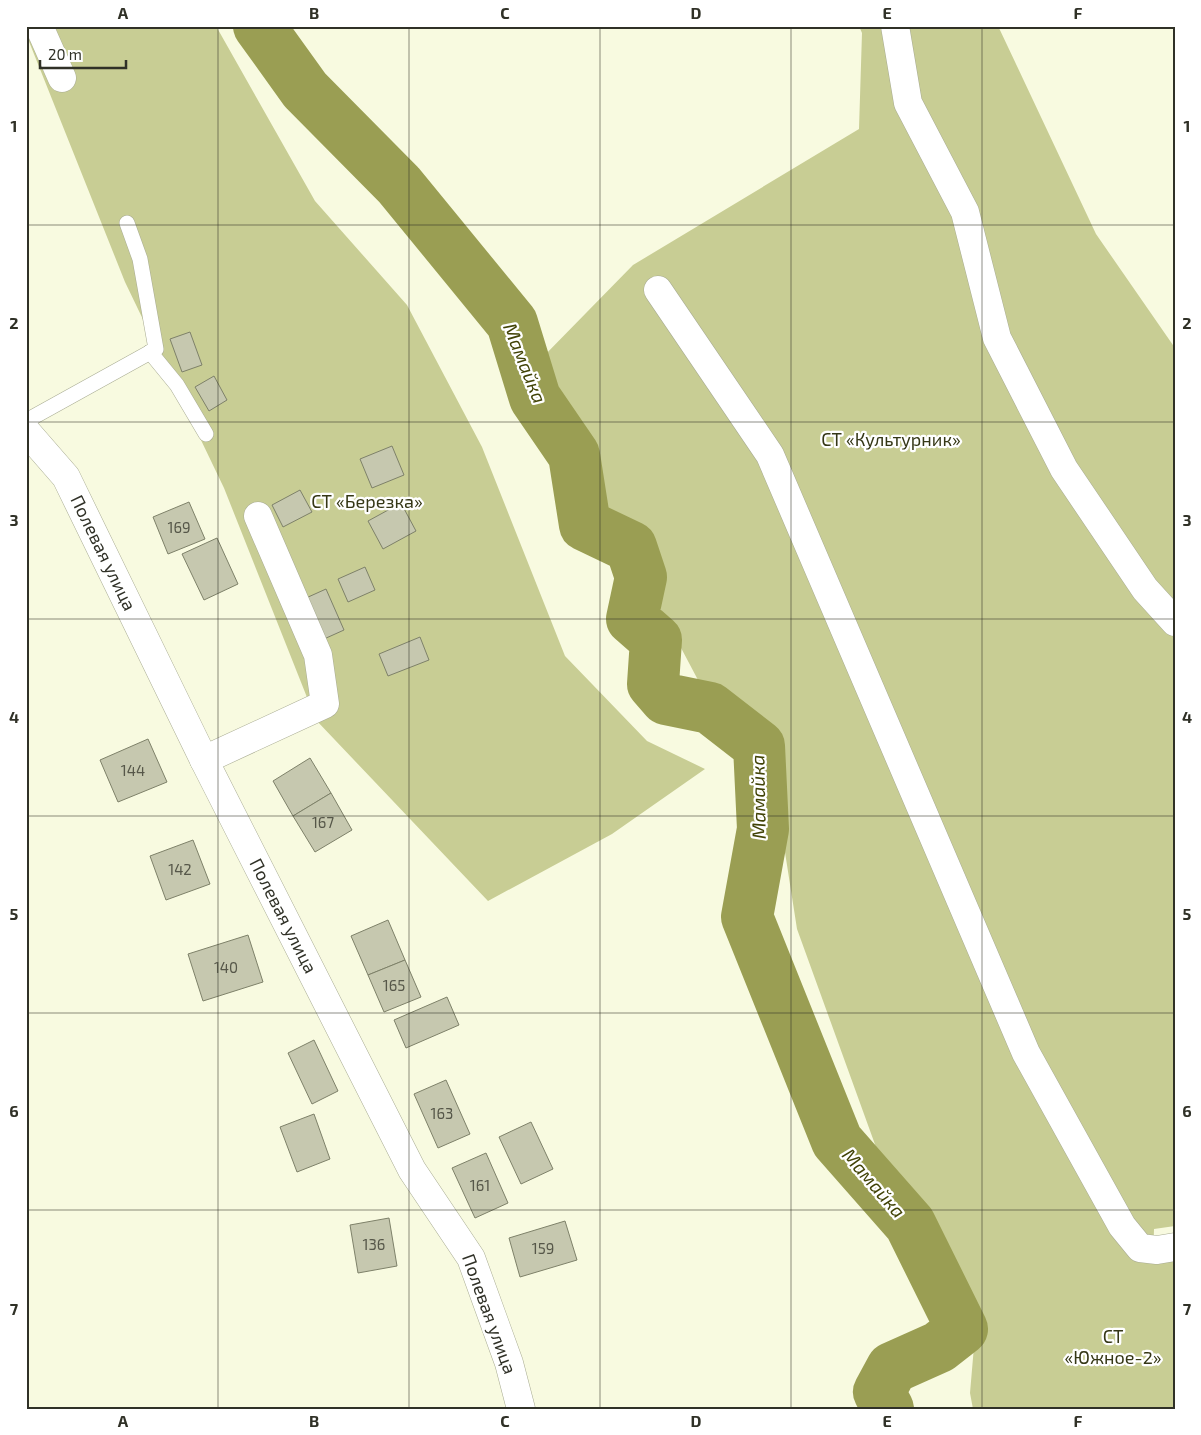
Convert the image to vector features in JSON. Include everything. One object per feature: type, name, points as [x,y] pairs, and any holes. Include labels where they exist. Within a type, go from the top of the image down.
[{"type":"street","points":[[39,26],[62,78]]},
{"type":"street","points":[[895,26],[908,103],[965,212],[997,338],[1064,469],[1145,589],[1175,622]]},
{"type":"street","points":[[658,290],[770,455],[1026,1054],[1122,1226],[1140,1248],[1157,1250],[1175,1247]]},
{"type":"street","name":"Полевая улица","points":[[26,431],[66,477],[204,760],[412,1170],[472,1258],[509,1363],[521,1409]]},
{"type":"street","points":[[204,760],[325,704],[318,655],[258,516]]},
{"type":"lane","points":[[26,421],[156,349],[140,259],[127,223]]},
{"type":"lane","points":[[150,352],[177,385],[206,434]]},
{"type":"green space","name":"СТ «Березка»","points":[[26,26],[216,26],[315,201],[407,305],[482,447],[565,656],[647,741],[705,769],[612,834],[488,901],[316,720],[224,488],[125,282],[26,34]]},
{"type":"green space","points":[[859,26],[1000,26],[999,28],[1096,234],[1175,348],[1175,1226],[1154,1229],[1153,1262],[1175,1259],[1175,1409],[973,1409],[970,1393],[976,1323],[881,1161],[797,929],[769,750],[698,680],[615,523],[539,361],[633,265],[859,129],[862,33]]},
{"type":"building","points":[[190,332],[202,365],[182,372],[170,339]]},
{"type":"building","points":[[214,376],[227,400],[209,411],[195,387]]},
{"type":"building","points":[[392,446],[404,475],[372,488],[360,459]]},
{"type":"building","points":[[300,490],[312,512],[283,527],[272,505]]},
{"type":"building","points":[[189,502],[205,539],[168,554],[153,517]]},
{"type":"building","points":[[401,503],[416,531],[383,549],[368,521]]},
{"type":"building","points":[[217,538],[238,584],[204,600],[182,554]]},
{"type":"building","points":[[365,567],[375,590],[348,602],[338,579]]},
{"type":"building","points":[[326,589],[344,630],[324,639],[306,598]]},
{"type":"building","points":[[420,637],[429,660],[388,676],[379,654]]},
{"type":"building","points":[[148,739],[167,782],[118,802],[100,760]]},
{"type":"building","points":[[310,758],[331,793],[293,816],[273,781]]},
{"type":"building","points":[[331,793],[352,830],[315,852],[293,816]]},
{"type":"building","points":[[193,840],[210,884],[166,900],[150,856]]},
{"type":"building","points":[[388,920],[405,960],[368,975],[351,936]]},
{"type":"building","points":[[248,935],[263,982],[203,1001],[188,954]]},
{"type":"building","points":[[405,960],[421,997],[384,1012],[368,975]]},
{"type":"building","points":[[447,997],[459,1025],[406,1048],[394,1020]]},
{"type":"building","points":[[314,1040],[338,1091],[312,1104],[288,1053]]},
{"type":"building","points":[[446,1080],[470,1134],[438,1148],[414,1094]]},
{"type":"building","points":[[314,1114],[330,1159],[297,1172],[280,1127]]},
{"type":"building","points":[[531,1122],[553,1169],[521,1184],[499,1137]]},
{"type":"building","points":[[486,1153],[508,1203],[475,1218],[452,1168]]},
{"type":"building","points":[[389,1218],[397,1266],[358,1273],[350,1225]]},
{"type":"building","points":[[565,1221],[577,1260],[520,1277],[509,1238]]},
{"type":"waterway","name":"Мамайка","points":[[259,26],[305,90],[399,185],[512,323],[535,398],[574,455],[585,525],[631,547],[641,577],[632,619],[656,640],[653,684],[666,699],[710,708],[759,746],[763,829],[747,917],[837,1141],[910,1224],[962,1329],[939,1347],[892,1368],[879,1392],[888,1409]]},
{"type":"park label","name":"СТ «Культурник»","points":[[891,440]]},
{"type":"park label","name":"СТ «Южное-2»","points":[[1113,1347]]}]
